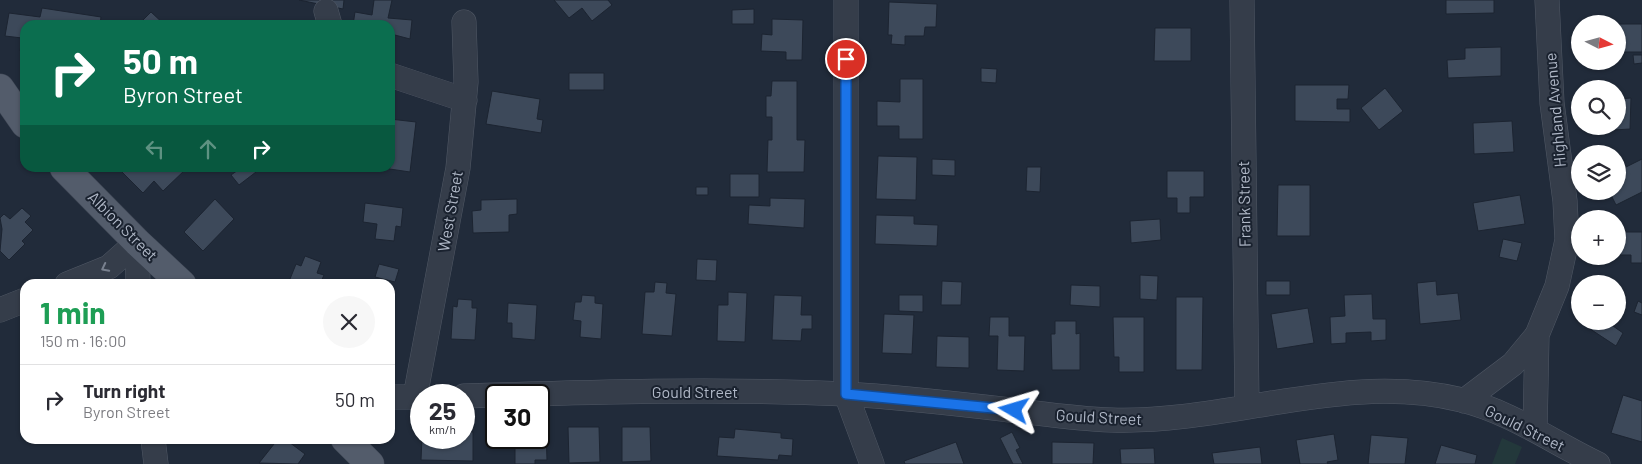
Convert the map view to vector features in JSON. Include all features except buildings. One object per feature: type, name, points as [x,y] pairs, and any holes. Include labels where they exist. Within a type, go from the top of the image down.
[{"type":"main road","points":[[0,88],[20,117]]},
{"type":"main road","name":"Albion Street","points":[[69,172],[137,242],[177,279]]},
{"type":"street","points":[[846,0],[846,394],[872,464]]},
{"type":"street","name":"Frank Street","points":[[1242,0],[1247,407]]},
{"type":"street","name":"Highland Avenue","points":[[1464,401],[1513,364],[1537,335],[1557,286],[1567,240],[1565,201],[1552,103],[1547,0]]},
{"type":"street","name":"West Street","points":[[420,384],[458,168],[465,100],[466,53],[464,22]]},
{"type":"street","points":[[395,77],[465,100]]},
{"type":"street","points":[[79,279],[109,267],[137,242]]},
{"type":"street","points":[[137,242],[138,279]]},
{"type":"street","points":[[0,310],[20,302]]},
{"type":"street","name":"Highland Avenue","points":[[1535,430],[1537,335]]},
{"type":"street","name":"Gould Street","points":[[475,396],[700,391],[846,394],[1113,420],[1180,418],[1325,394],[1375,390],[1425,394],[1464,401],[1498,412],[1598,464]]},
{"type":"street","points":[[395,397],[410,397]]},
{"type":"street","points":[[154,444],[156,464]]},
{"type":"green space","points":[[1502,438],[1522,447],[1515,464],[1492,464]]},
{"type":"route","points":[[846,59],[846,394],[1014,410]]}]
